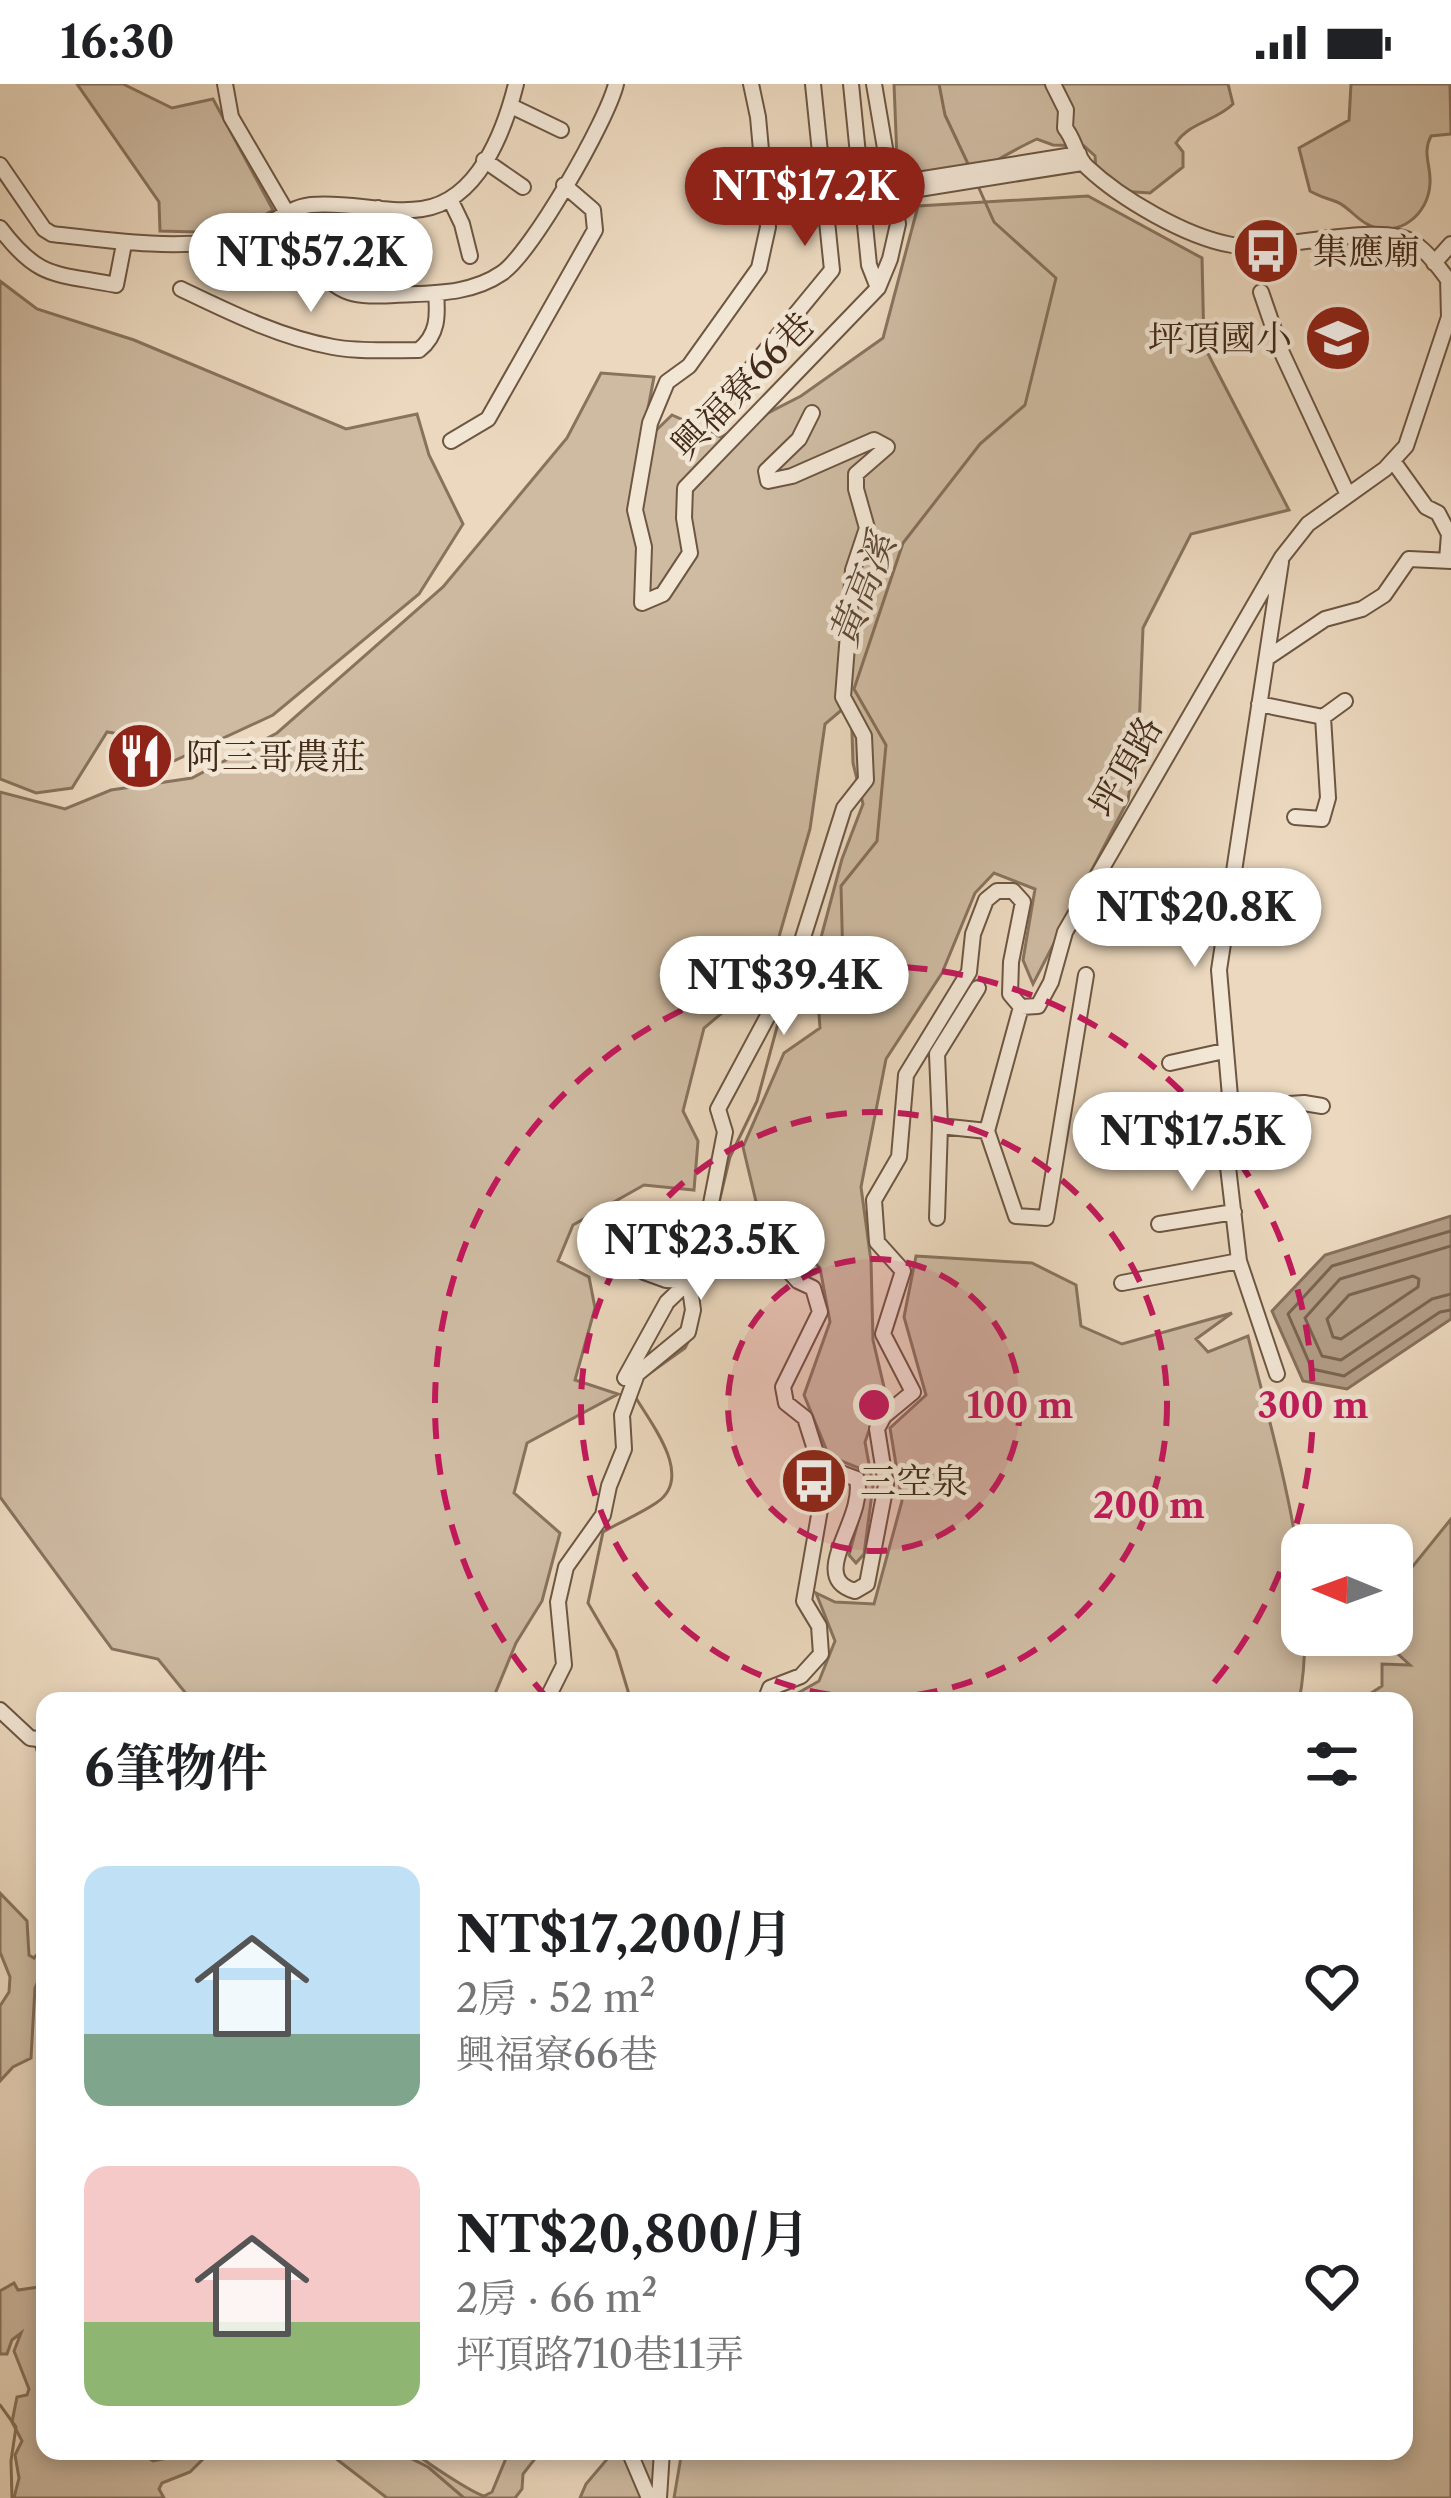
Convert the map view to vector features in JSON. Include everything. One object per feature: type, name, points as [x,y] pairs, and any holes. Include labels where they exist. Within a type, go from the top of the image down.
[{"type":"street","points":[[225,84],[231,117],[333,287],[368,297],[436,293],[482,284],[515,262],[592,145],[616,84]]},
{"type":"street","points":[[0,165],[52,234],[124,244],[239,239],[310,205],[422,209],[450,199],[470,183],[504,128],[516,84]]},
{"type":"street","name":"興福寮66巷","points":[[751,84],[768,227],[759,268],[689,366],[667,382],[650,423],[635,510],[644,547],[642,603],[662,594],[690,554],[684,518],[686,488],[878,288],[898,224],[874,84]]},
{"type":"street","points":[[730,394],[832,270],[813,84]]},
{"type":"street","points":[[851,84],[868,265],[878,288]]},
{"type":"street","points":[[1053,84],[1066,110],[1065,128],[1081,158],[1155,214],[1212,240],[1251,247],[1392,237],[1412,241],[1450,280]]},
{"type":"street","points":[[511,106],[561,130]]},
{"type":"street","points":[[893,188],[1081,158]]},
{"type":"street","points":[[484,160],[523,187]]},
{"type":"street","points":[[451,441],[488,419],[595,230],[593,210],[564,185]]},
{"type":"street","points":[[450,199],[470,256]]},
{"type":"street","points":[[378,208],[393,265]]},
{"type":"street","points":[[0,228],[40,270],[116,285],[124,244]]},
{"type":"street","points":[[1434,263],[1451,244]]},
{"type":"street","name":"坪頂路","points":[[1021,1007],[1038,1006],[1045,994],[1065,932],[1282,557],[1308,524],[1393,461],[1406,446],[1449,317],[1450,280]]},
{"type":"street","points":[[181,289],[267,328],[332,347],[368,350],[425,347],[438,321],[436,293]]},
{"type":"street","points":[[1262,292],[1282,353],[1348,495]]},
{"type":"street","points":[[554,1692],[564,1665],[558,1602],[566,1567],[603,1515],[608,1486],[624,1449],[622,1415],[638,1374],[688,1332],[693,1310],[689,1281],[693,1246],[707,1224],[725,1132],[718,1109],[794,968],[844,808],[866,779],[864,736],[844,697],[854,571],[867,528],[856,474],[887,447],[874,440],[793,476],[768,481],[766,472],[799,439],[812,413]]},
{"type":"street","points":[[1267,658],[1325,619],[1362,609],[1384,595],[1409,559],[1449,561],[1449,534],[1438,513],[1426,508],[1393,461]]},
{"type":"street","points":[[1277,1374],[1239,1261],[1228,1167],[1231,1108],[1219,970],[1282,557]]},
{"type":"street","points":[[1265,585],[1277,598]]},
{"type":"street","points":[[1259,704],[1322,717],[1345,701]]},
{"type":"street","points":[[1295,817],[1322,819],[1328,798],[1322,717]]},
{"type":"street","points":[[825,1481],[841,1473],[856,1479],[860,1493],[834,1562],[835,1578],[842,1587],[855,1591],[867,1584],[886,1485],[877,1429],[913,1392],[883,1334],[903,1271],[877,1242],[874,1200],[899,1157],[907,1076],[970,972],[974,934],[986,900],[997,891],[1013,891],[1023,902],[1010,994],[1021,1007],[988,1131],[1016,1216],[1046,1218],[1086,974]]},
{"type":"street","points":[[937,1218],[937,1054],[978,988]]},
{"type":"street","points":[[1170,1063],[1224,1051]]},
{"type":"street","points":[[1231,1108],[1322,1106]]},
{"type":"street","points":[[940,1126],[988,1131]]},
{"type":"street","points":[[1159,1224],[1234,1212]]},
{"type":"street","points":[[707,1224],[769,1249],[798,1281],[813,1288],[820,1312],[783,1388],[786,1403],[805,1418],[825,1481],[804,1601],[819,1626],[821,1654],[801,1676],[768,1692]]},
{"type":"street","points":[[1122,1283],[1239,1261]]},
{"type":"street","points":[[644,1272],[689,1281]]},
{"type":"street","points":[[625,1378],[667,1302],[689,1281]]},
{"type":"street","points":[[0,1710],[36,1739]]},
{"type":"street","points":[[632,2460],[649,2498]]},
{"type":"street","points":[[659,2498],[661,2460]]},
{"type":"shaded area","points":[[77,84],[123,84],[172,108],[213,99],[273,210],[235,233],[160,231],[159,202]]},
{"type":"shaded area","points":[[894,84],[1228,84],[1233,104],[1182,136],[1176,143],[1183,152],[1183,167],[1150,193],[1120,191],[1096,170],[1095,156],[1084,146],[1037,139],[948,188],[897,159]]},
{"type":"shaded area","points":[[1351,84],[1450,84],[1451,134],[1431,136],[1428,194],[1418,214],[1401,226],[1369,225],[1341,204],[1310,191],[1299,148],[1349,120]]},
{"type":"shaded area","points":[[1088,196],[1202,258],[1204,346],[1289,510],[1191,534],[1143,628],[1139,729],[1128,800],[1033,984],[1023,960],[1035,889],[994,873],[975,893],[942,973],[886,1059],[861,1187],[871,1261],[873,1340],[884,1387],[865,1442],[873,1486],[864,1554],[856,1563],[849,1555],[866,1492],[859,1468],[829,1456],[804,1395],[830,1322],[820,1268],[758,1210],[743,1147],[784,1053],[820,1028],[815,960],[842,859],[863,804],[853,763],[851,702],[825,724],[810,829],[772,961],[746,993],[704,1028],[683,1111],[698,1141],[694,1190],[644,1185],[573,1225],[558,1261],[589,1277],[595,1308],[575,1380],[618,1394],[527,1443],[514,1493],[560,1533],[542,1601],[516,1643],[496,1692],[185,1692],[158,1659],[112,1649],[0,1497],[0,792],[65,809],[111,790],[192,778],[277,733],[443,587],[567,438],[601,373],[654,377],[641,445],[672,415],[721,437],[801,396],[883,338],[918,206]]},
{"type":"shaded area","points":[[0,281],[37,309],[134,340],[346,429],[417,414],[429,455],[463,524],[419,594],[273,715],[165,765],[157,740],[107,732],[72,788],[36,793],[0,779]]},
{"type":"shaded area","points":[[916,1256],[1032,1263],[1076,1285],[1081,1326],[1122,1344],[1232,1313],[1196,1339],[1208,1352],[1248,1336],[1293,1524],[1281,1524],[1281,1656],[1304,1656],[1300,1692],[800,1692],[819,1681],[835,1641],[816,1593],[835,1602],[874,1604],[902,1501],[890,1428],[926,1395],[904,1317]]},
{"type":"shaded area","points":[[1451,1519],[1451,2498],[674,2498],[680,2460],[1413,2460],[1413,1692],[1373,1692],[1382,1686],[1382,1664],[1410,1665],[1400,1656],[1413,1656],[1413,1566]]},
{"type":"shaded area","points":[[0,1893],[27,1921],[29,1955],[36,1956],[36,1986],[31,2058],[0,2081],[0,2006],[9,1992],[10,1977],[0,1952]]},
{"type":"shaded area","points":[[14,2283],[18,2290],[36,2287],[36,2460],[202,2460],[190,2472],[162,2483],[159,2489],[164,2498],[14,2498],[19,2478],[15,2455],[22,2441],[12,2422],[17,2397],[27,2395],[29,2389],[14,2351],[21,2333],[12,2340],[7,2354],[0,2354],[0,2291]]},
{"type":"shaded area","points":[[338,2460],[425,2460],[484,2496],[492,2492],[505,2460],[534,2460],[515,2498],[387,2498]]},
{"type":"shaded area","points":[[606,2460],[661,2460],[657,2498],[580,2498]]},
{"type":"water","points":[[1451,1216],[1451,1319],[1347,1389],[1303,1381],[1272,1311],[1325,1255]]},
{"type":"waterway","name":"黃高溪","points":[[939,84],[945,115],[969,166]]},
{"type":"waterway","name":"黃高溪","points":[[715,1219],[730,1157],[757,1101],[780,1016],[843,963],[841,886],[877,841],[886,745],[854,689],[903,543],[980,444],[1025,405],[1056,278],[994,222],[978,186]]},
{"type":"waterway","name":"黃高溪","points":[[698,1301],[706,1239]]},
{"type":"waterway","name":"黃高溪","points":[[643,1378],[685,1348],[690,1338]]},
{"type":"waterway","name":"黃高溪","points":[[628,1692],[616,1651],[588,1603],[603,1532],[656,1503],[672,1480],[667,1451],[636,1398],[637,1391]]},
{"type":"waterway","points":[[0,2405],[16,2427],[12,2498]]},
{"type":"waterway","name":"黃高溪","points":[[414,2460],[464,2498]]},
{"type":"place","name":"集應廟","points":[[1266,251]]},
{"type":"place","name":"坪頂國小","points":[[1338,338]]},
{"type":"place","name":"阿三哥農莊","points":[[140,756]]},
{"type":"place","name":"三空泉","points":[[814,1481]]}]
